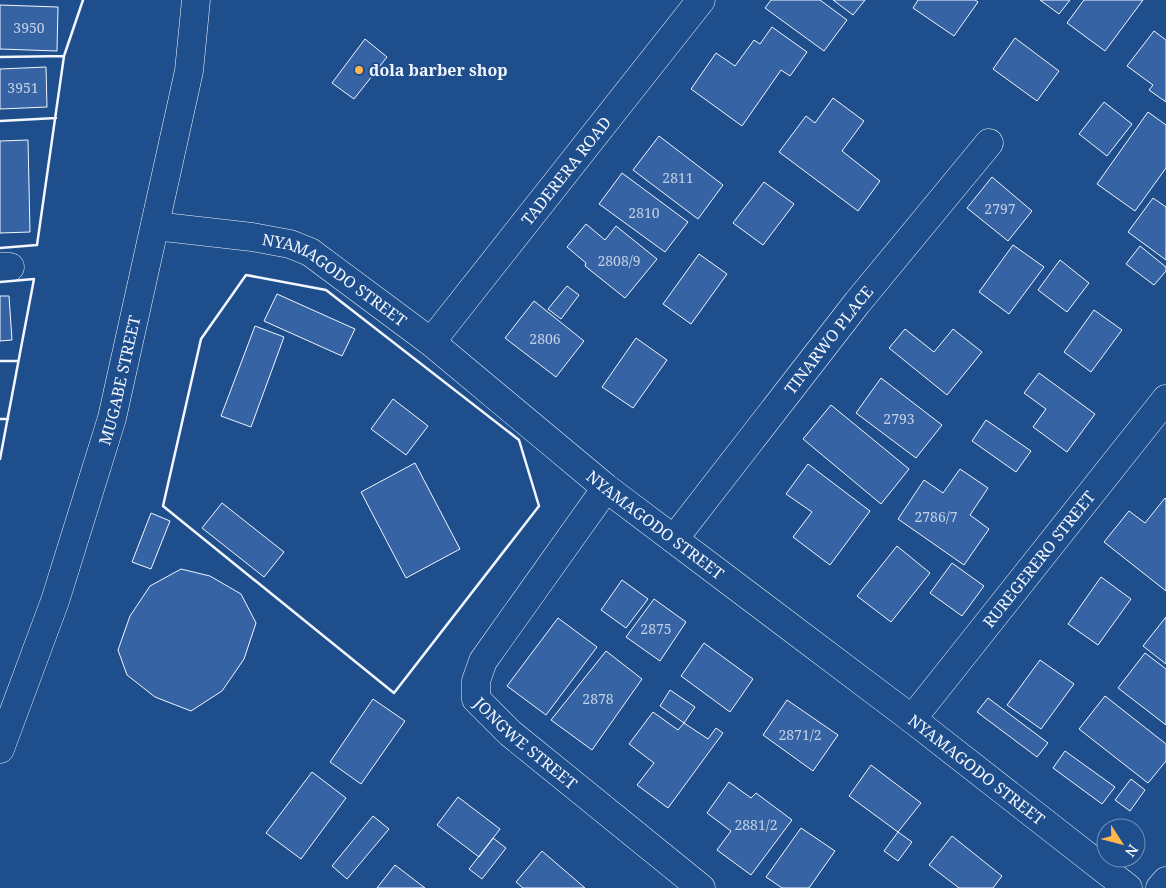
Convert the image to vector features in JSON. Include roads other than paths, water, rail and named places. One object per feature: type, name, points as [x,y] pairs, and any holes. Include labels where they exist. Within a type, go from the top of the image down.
[{"type":"street","name":"MUGABE STREET","points":[[0,749],[55,601],[112,418],[189,71],[196,0]]},
{"type":"street","name":"TADERERA ROAD","points":[[431,342],[701,0]]},
{"type":"street","name":"TINARWO PLACE","points":[[674,539],[851,310],[989,144]]},
{"type":"street","name":"NYAMAGODO STREET","points":[[155,226],[252,237],[290,244],[310,252],[431,342],[606,488],[912,719],[1128,888]]},
{"type":"street","name":"RUREGERERO STREET","points":[[912,719],[1166,399]]},
{"type":"street","name":"JONGWE STREET","points":[[606,488],[482,661],[476,681],[476,699],[510,733],[701,888]]},
{"type":"street","points":[[1160,888],[1166,881]]},
{"type":"place","name":"dola barber shop","points":[[359,70]]}]
